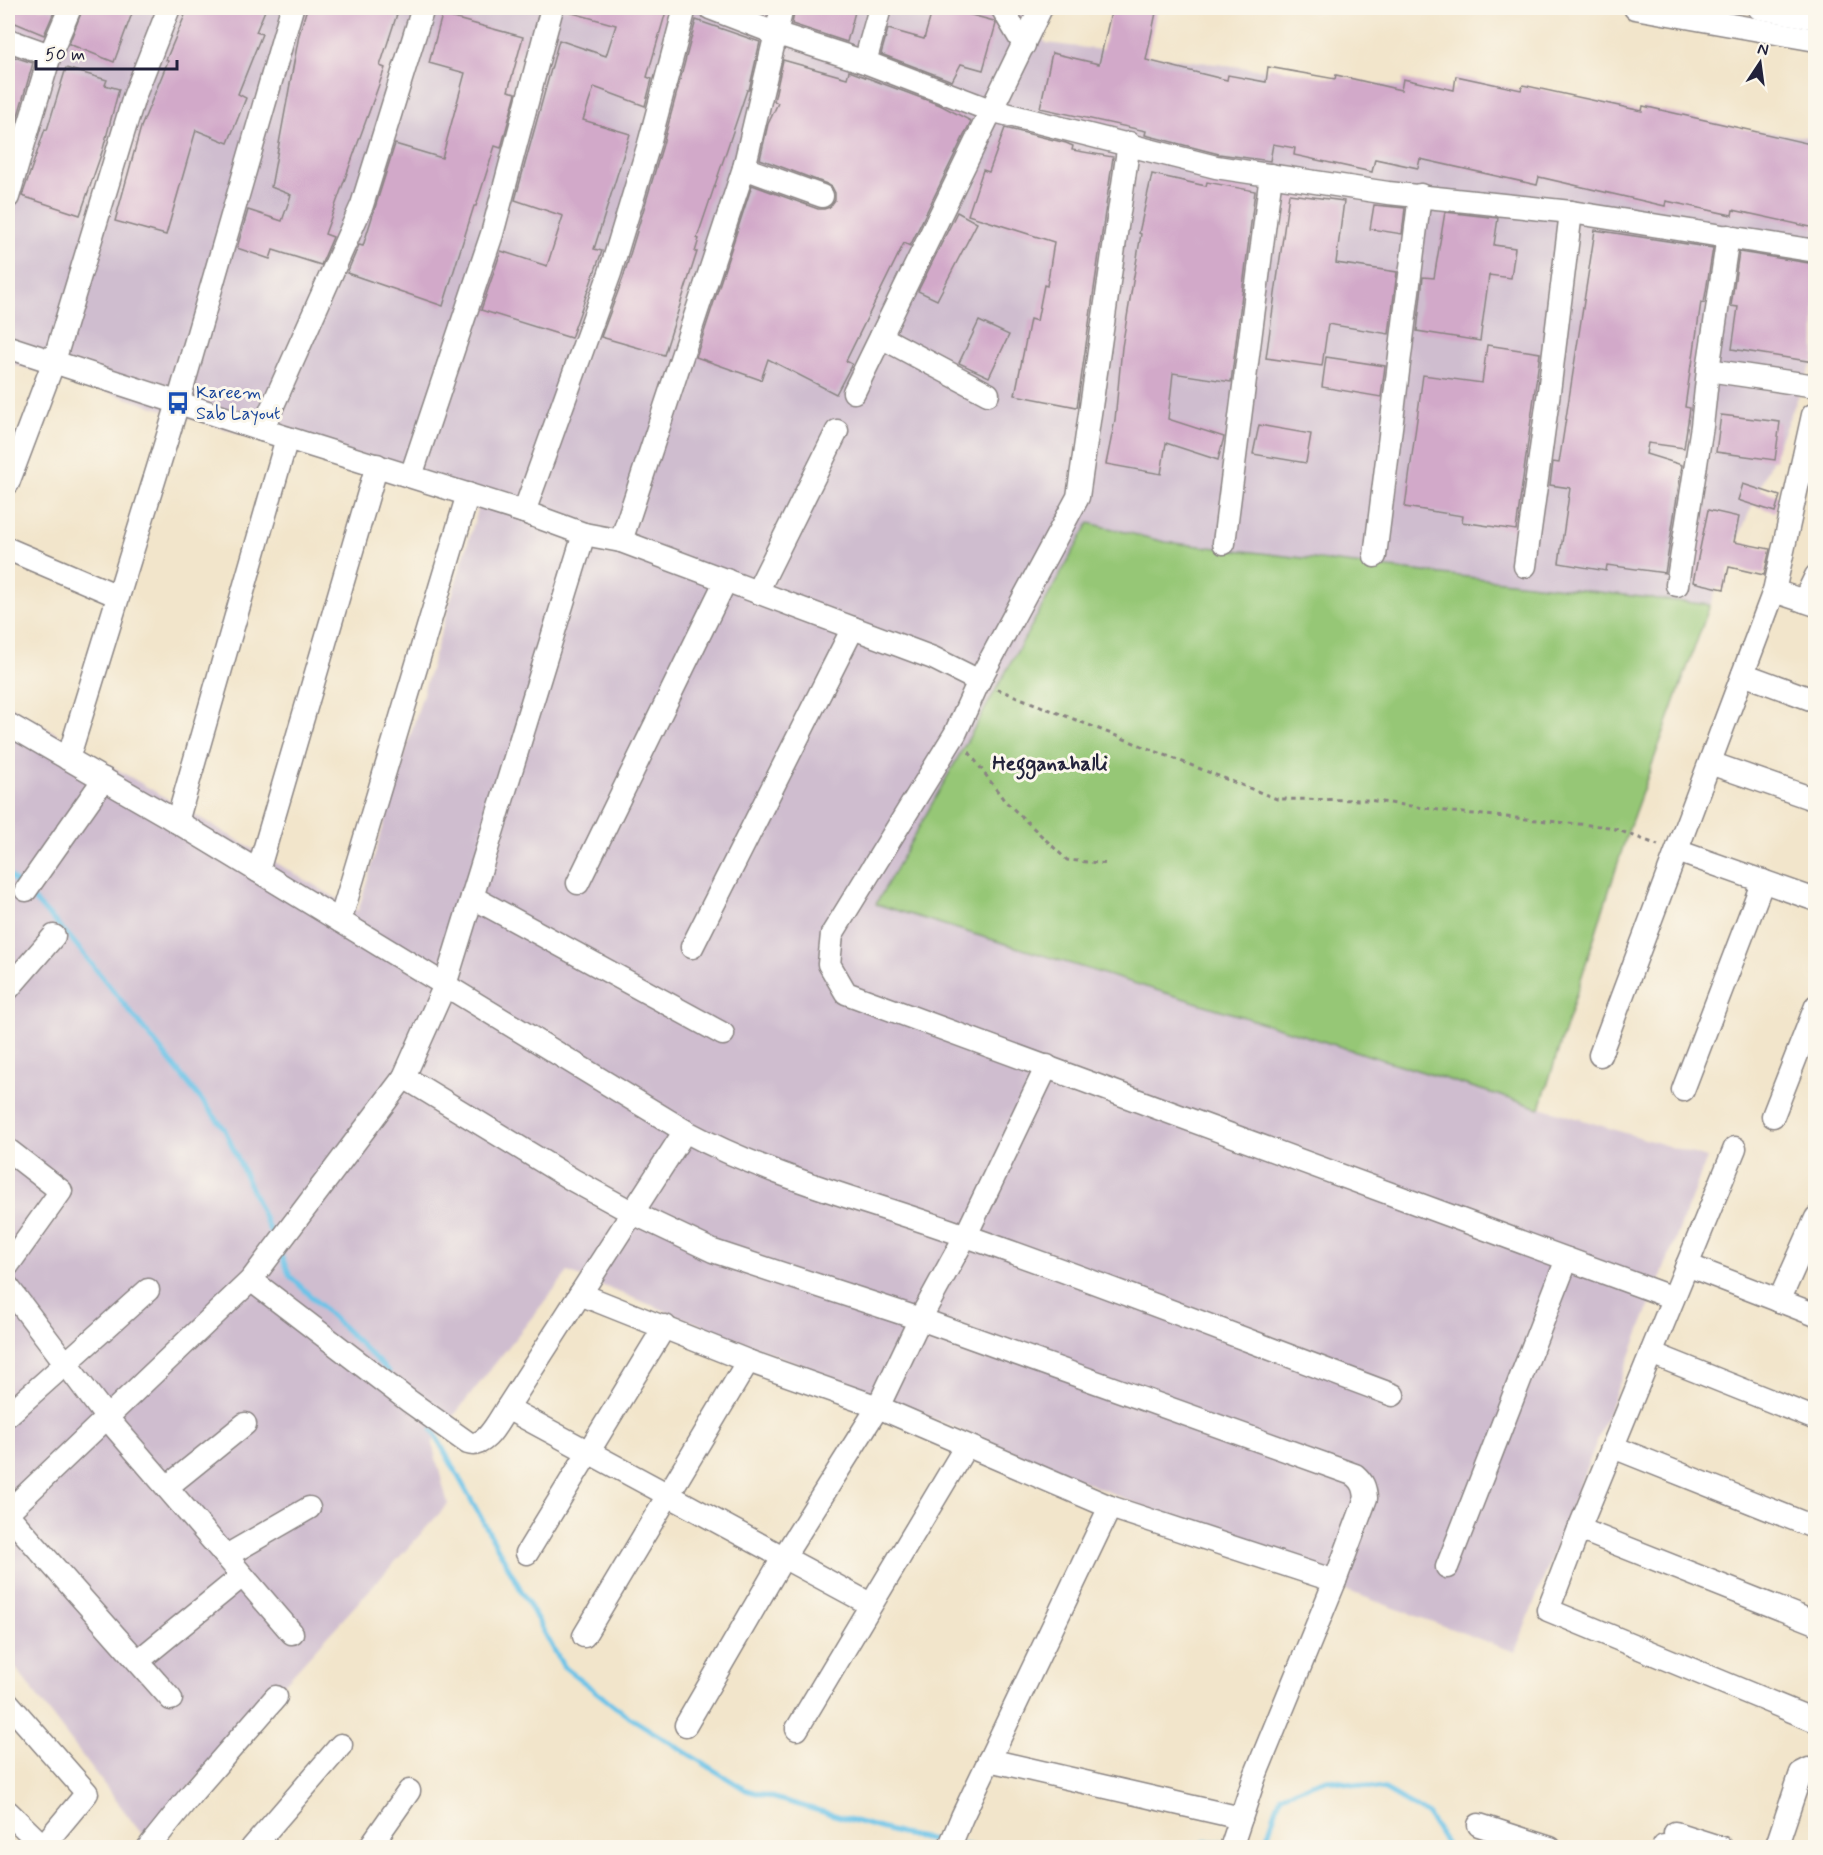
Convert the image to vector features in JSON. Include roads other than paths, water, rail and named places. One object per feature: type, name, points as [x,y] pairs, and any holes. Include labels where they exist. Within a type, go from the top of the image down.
[{"type":"street","points":[[8,196],[50,56],[70,8]]},
{"type":"street","points":[[8,483],[54,362],[134,97],[169,8]]},
{"type":"street","points":[[68,759],[178,403],[292,8]]},
{"type":"street","points":[[262,430],[362,205],[423,8]]},
{"type":"street","points":[[411,476],[492,234],[552,8]]},
{"type":"street","points":[[524,512],[610,273],[649,144],[685,8]]},
{"type":"street","points":[[710,8],[775,33],[865,62],[990,110],[1216,167],[1388,193],[1571,212],[1815,251]]},
{"type":"street","points":[[621,541],[744,168],[782,8]]},
{"type":"street","points":[[865,62],[880,8]]},
{"type":"street","points":[[1002,8],[1024,45]]},
{"type":"street","points":[[854,392],[1041,8]]},
{"type":"street","points":[[1635,8],[1815,40]]},
{"type":"street","points":[[1759,8],[1815,18]]},
{"type":"street","points":[[8,40],[50,56]]},
{"type":"street","points":[[1129,144],[1078,497],[979,681],[955,734],[832,934],[830,964],[846,993],[1673,1298]]},
{"type":"street","points":[[744,168],[822,196]]},
{"type":"street","points":[[1224,543],[1271,175]]},
{"type":"street","points":[[1376,556],[1420,195]]},
{"type":"street","points":[[1525,566],[1571,212]]},
{"type":"street","points":[[1677,585],[1728,236]]},
{"type":"street","points":[[881,337],[988,394]]},
{"type":"street","points":[[8,347],[524,512],[584,534],[621,541],[933,658],[979,681]]},
{"type":"street","points":[[1708,370],[1815,386]]},
{"type":"street","points":[[1600,1055],[1774,591],[1813,415]]},
{"type":"street","points":[[757,592],[837,431]]},
{"type":"street","points":[[177,822],[287,438]]},
{"type":"street","points":[[258,871],[377,465]]},
{"type":"street","points":[[340,921],[468,494]]},
{"type":"street","points":[[171,1699],[8,1513],[251,1280],[404,1077],[445,985],[584,534]]},
{"type":"street","points":[[8,549],[118,596]]},
{"type":"street","points":[[1774,591],[1810,603],[1815,576]]},
{"type":"street","points":[[578,883],[726,580]]},
{"type":"street","points":[[692,947],[854,628]]},
{"type":"street","points":[[1743,674],[1815,701]]},
{"type":"street","points":[[8,724],[177,822],[723,1152],[790,1178],[966,1235],[1393,1395]]},
{"type":"street","points":[[1710,763],[1815,800]]},
{"type":"street","points":[[27,890],[104,779]]},
{"type":"street","points":[[1677,851],[1815,900]]},
{"type":"street","points":[[1683,1090],[1763,882]]},
{"type":"street","points":[[472,897],[723,1034]]},
{"type":"street","points":[[8,989],[54,936]]},
{"type":"street","points":[[1773,1116],[1815,1006]]},
{"type":"street","points":[[686,1725],[783,1558],[878,1407],[920,1319],[966,1235],[1047,1066]]},
{"type":"street","points":[[404,1077],[573,1180],[633,1213],[731,1258],[920,1319],[1355,1475],[1362,1481],[1366,1498],[1335,1581],[1255,1776],[1236,1832],[989,1760]]},
{"type":"street","points":[[251,1280],[409,1401],[468,1443],[476,1444],[485,1439],[507,1408],[685,1131]]},
{"type":"street","points":[[1735,1148],[1612,1447],[1548,1610],[1815,1721]]},
{"type":"street","points":[[8,1150],[61,1191],[8,1265]]},
{"type":"street","points":[[1779,1301],[1815,1218]]},
{"type":"street","points":[[1447,1567],[1568,1259]]},
{"type":"street","points":[[1687,1265],[1815,1315]]},
{"type":"street","points":[[8,1287],[107,1418],[292,1634]]},
{"type":"street","points":[[8,1415],[148,1290]]},
{"type":"street","points":[[580,1294],[748,1361],[878,1407],[1110,1507],[1335,1581]]},
{"type":"street","points":[[527,1553],[665,1326]]},
{"type":"street","points":[[1651,1353],[1815,1419]]},
{"type":"street","points":[[584,1636],[748,1361]]},
{"type":"street","points":[[507,1408],[870,1605]]},
{"type":"street","points":[[167,1487],[244,1424]]},
{"type":"street","points":[[797,1729],[966,1446]]},
{"type":"street","points":[[1612,1447],[1815,1528]]},
{"type":"street","points":[[952,1839],[1110,1507]]},
{"type":"street","points":[[226,1556],[309,1508]]},
{"type":"street","points":[[1579,1529],[1815,1623]]},
{"type":"street","points":[[138,1661],[242,1576]]},
{"type":"street","points":[[148,1848],[193,1792],[276,1697]]},
{"type":"street","points":[[8,1703],[87,1793],[44,1847],[8,1812]]},
{"type":"street","points":[[252,1848],[341,1745]]},
{"type":"street","points":[[1776,1848],[1801,1773],[1809,1769],[1815,1771]]},
{"type":"street","points":[[369,1848],[409,1791]]},
{"type":"street","points":[[1479,1825],[1550,1848]]},
{"type":"street","points":[[1667,1842],[1722,1848]]},
{"type":"waterway","points":[[8,874],[21,887]]},
{"type":"waterway","points":[[28,894],[69,936],[224,1128],[274,1240]]},
{"type":"waterway","points":[[279,1251],[290,1276],[389,1372]]},
{"type":"waterway","points":[[432,1429],[563,1666],[626,1715],[746,1790],[901,1834],[946,1842]]},
{"type":"waterway","points":[[1239,1842],[1265,1843],[1281,1795],[1326,1779],[1385,1790],[1428,1815],[1448,1848]]},
{"type":"waterway","points":[[1198,1848],[1204,1842],[1227,1842]]},
{"type":"waterway","points":[[958,1844],[980,1848]]},
{"type":"place","name":"Kareem Sab Layout","points":[[178,403]]},
{"type":"district","name":"Hegganahalli","points":[[1050,764]]}]
